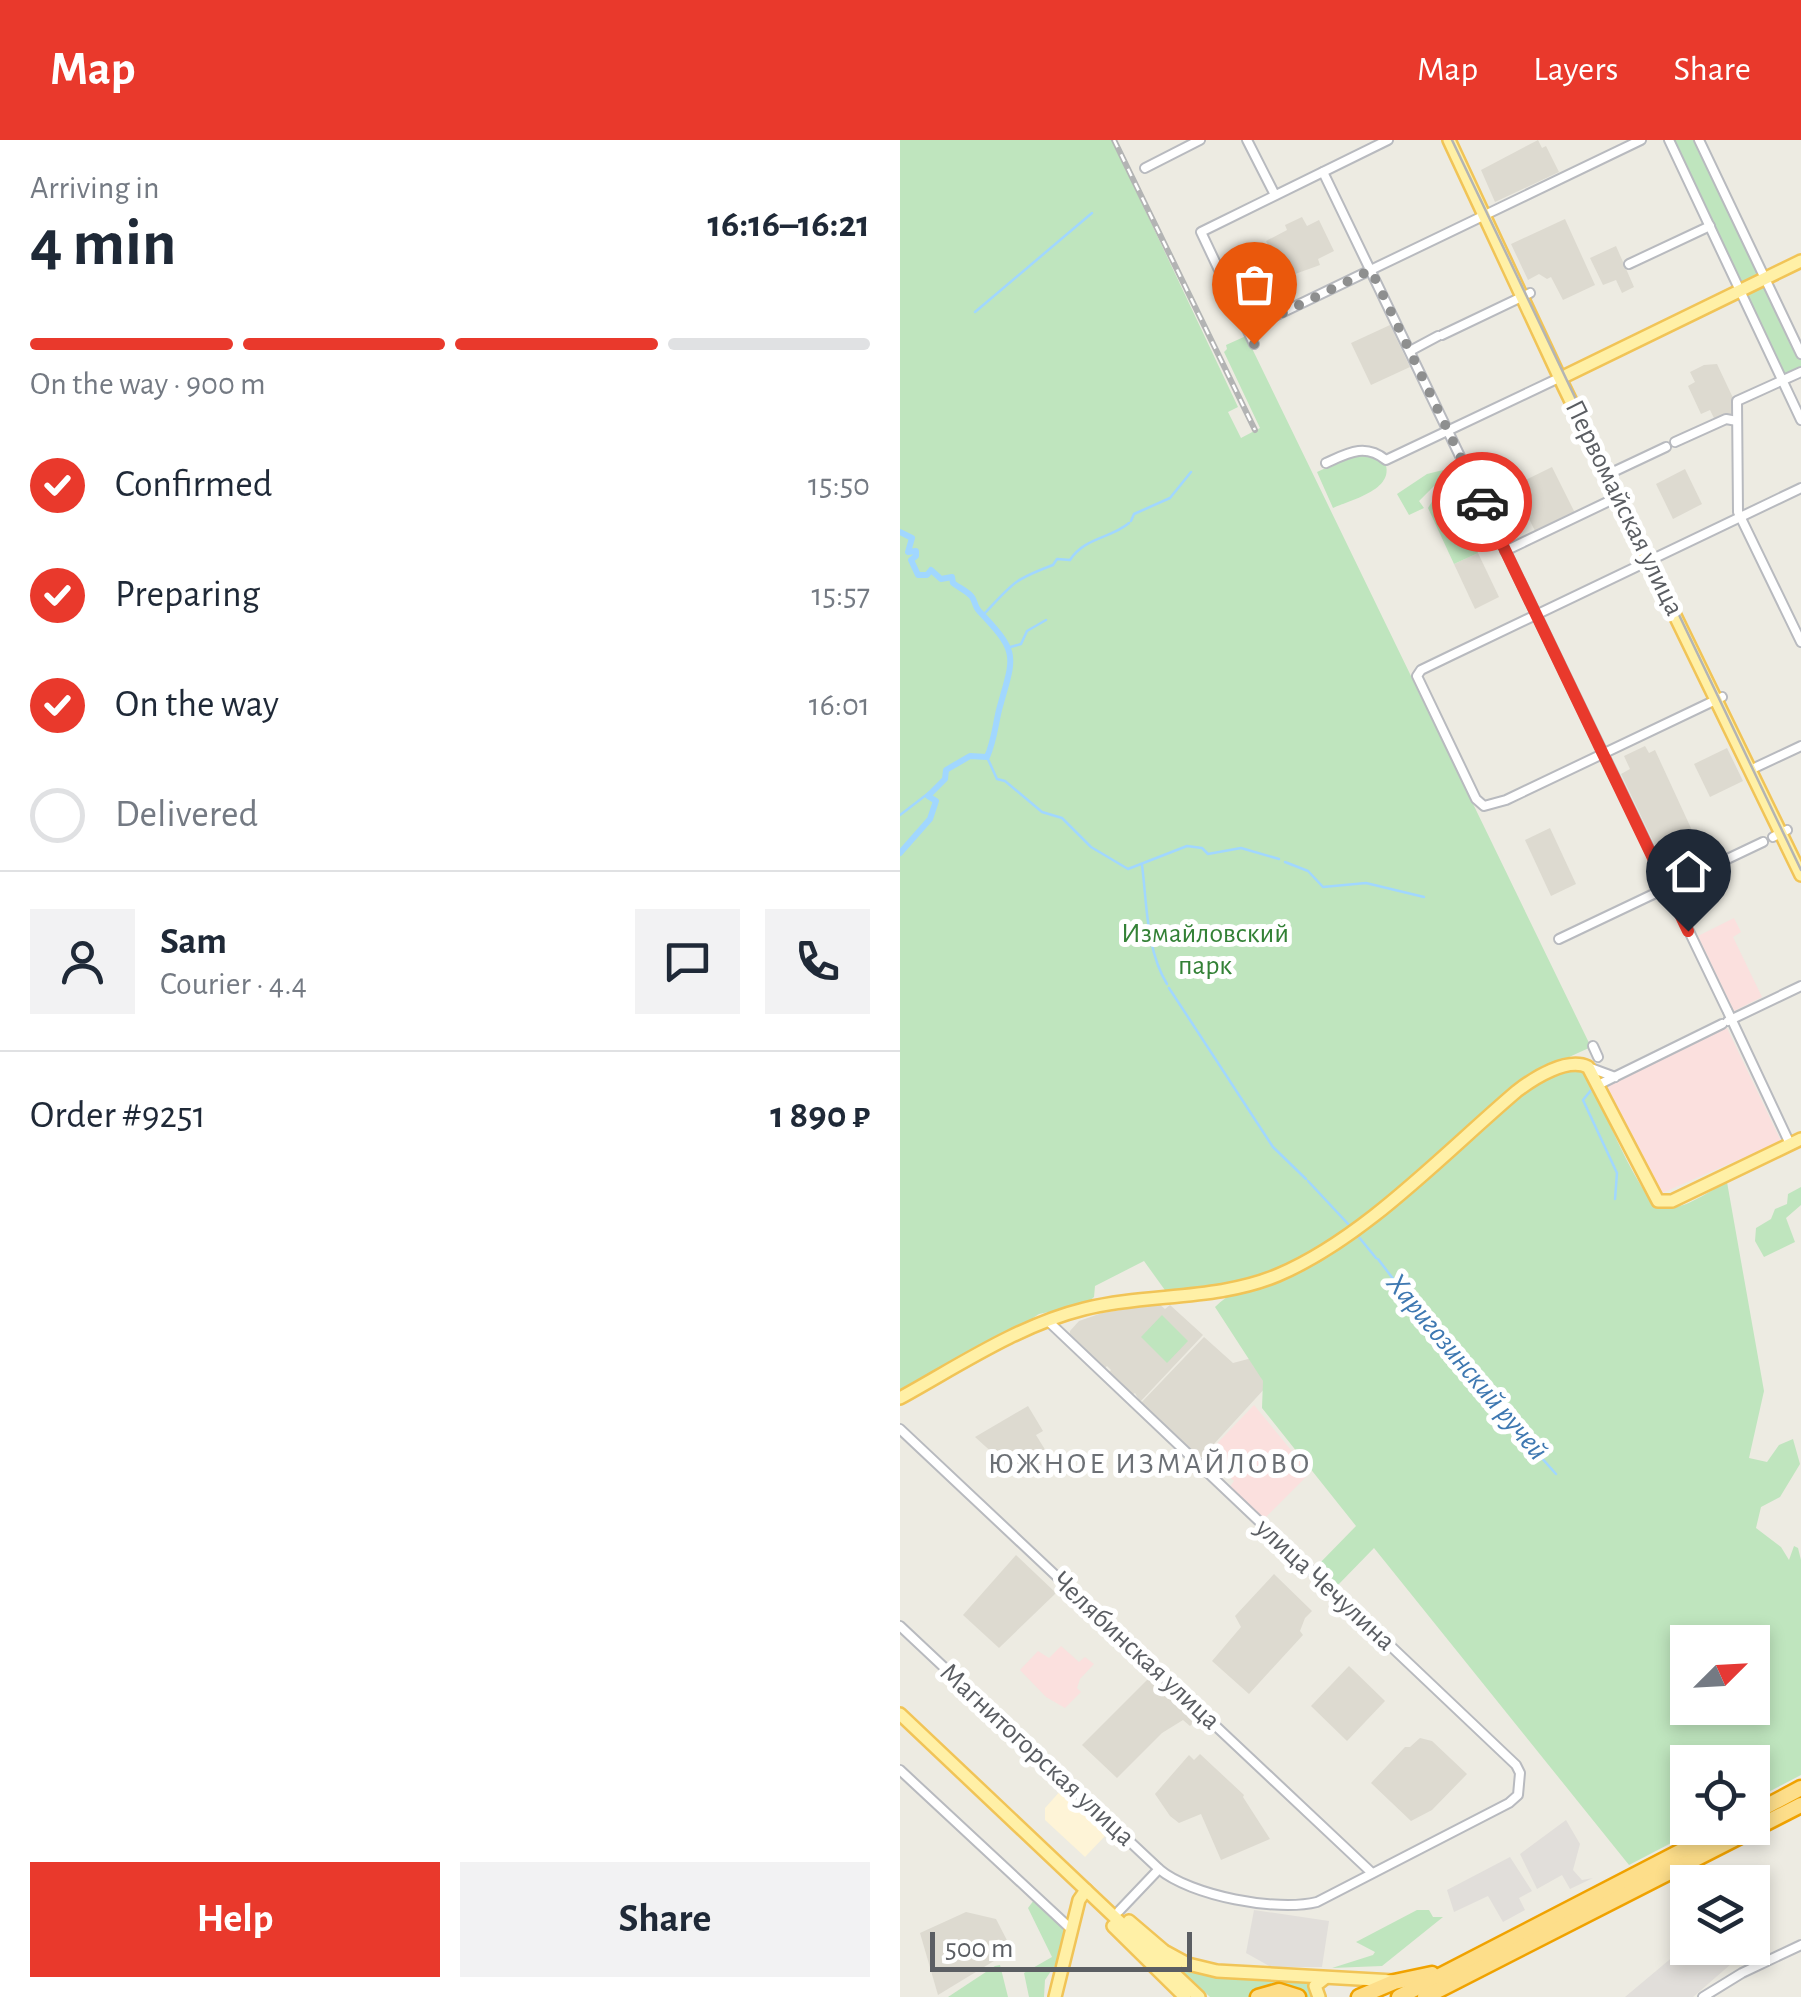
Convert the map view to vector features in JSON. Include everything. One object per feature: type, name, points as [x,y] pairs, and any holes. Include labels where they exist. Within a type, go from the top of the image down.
[{"type":"highway","points":[[1770,1804],[1801,1788]]},
{"type":"highway","points":[[1359,1997],[1401,1980],[1486,1959],[1801,1805]]},
{"type":"highway","points":[[1430,1995],[1486,1959],[1695,1845]]},
{"type":"highway","points":[[1399,1997],[1452,1970]]},
{"type":"highway","points":[[1258,1997],[1279,1991],[1298,1997]]},
{"type":"main road","name":"Первомайская улица","points":[[1453,140],[1801,875]]},
{"type":"main road","points":[[1564,376],[1801,261]]},
{"type":"main road","name":"Первомайская улица","points":[[1564,376],[1621,495]]},
{"type":"main road","name":"Первомайская улица","points":[[1780,833],[1801,860]]},
{"type":"main road","points":[[900,1398],[1048,1321],[1098,1306],[1211,1293],[1277,1276],[1354,1231],[1529,1082],[1574,1065],[1593,1062],[1598,1085],[1658,1201],[1672,1201],[1796,1142]]},
{"type":"main road","points":[[900,1706],[1119,1911],[1163,1950],[1188,1964],[1206,1970],[1401,1980]]},
{"type":"main road","points":[[900,1714],[1158,1970],[1191,1994]]},
{"type":"main road","points":[[900,1724],[1191,1994]]},
{"type":"main road","points":[[1055,1997],[1084,1893]]},
{"type":"main road","points":[[1163,1950],[1191,1994]]},
{"type":"main road","points":[[1158,1970],[1171,1997]]},
{"type":"main road","points":[[1319,1997],[1316,1986],[1325,1978]]},
{"type":"street","points":[[1144,168],[1200,140]]},
{"type":"street","points":[[1247,140],[1275,195]]},
{"type":"street","points":[[1254,344],[1202,232],[1388,140]]},
{"type":"street","points":[[1248,330],[1641,140]]},
{"type":"street","points":[[1669,140],[1801,420]]},
{"type":"street","points":[[1700,140],[1801,354]]},
{"type":"street","points":[[1323,172],[1668,887],[1726,1018],[1796,1142]]},
{"type":"street","points":[[1629,264],[1710,226]]},
{"type":"street","points":[[1410,351],[1527,294]]},
{"type":"street","points":[[1801,372],[1737,401],[1740,517],[1801,642]]},
{"type":"street","points":[[1326,463],[1356,448],[1386,460],[1564,376]]},
{"type":"street","points":[[1675,442],[1726,419],[1738,421]]},
{"type":"street","points":[[1613,472],[1666,447]]},
{"type":"street","points":[[1719,698],[1506,800],[1484,806],[1476,799],[1418,673],[1801,488]]},
{"type":"street","points":[[1505,551],[1621,495]]},
{"type":"street","points":[[1753,769],[1801,746]]},
{"type":"street","points":[[1559,939],[1763,842]]},
{"type":"street","points":[[1598,1085],[1726,1018],[1801,986]]},
{"type":"street","points":[[1593,1046],[1593,1062],[1615,1077]]},
{"type":"street","name":"улица Чечулина","points":[[1048,1321],[1516,1766]]},
{"type":"street","name":"Челябинская улица","points":[[900,1429],[1372,1874]]},
{"type":"street","name":"Магнитогорская улица","points":[[900,1626],[1159,1870],[1204,1893],[1304,1905],[1324,1899],[1515,1800],[1520,1788],[1516,1766]]},
{"type":"street","points":[[900,1770],[1072,1930]]},
{"type":"street","points":[[1119,1911],[1159,1870]]},
{"type":"street","points":[[1703,1997],[1736,1976],[1801,1945]]},
{"type":"shaded area","points":[[1538,140],[1542,148],[1546,146],[1559,172],[1495,202],[1481,170]]},
{"type":"shaded area","points":[[1302,217],[1307,226],[1319,220],[1334,251],[1318,259],[1320,265],[1284,278],[1266,241]]},
{"type":"shaded area","points":[[1565,219],[1595,285],[1563,300],[1551,277],[1539,274],[1528,280],[1511,244]]},
{"type":"shaded area","points":[[1616,246],[1634,287],[1622,293],[1616,280],[1603,285],[1590,258]]},
{"type":"shaded area","points":[[1390,325],[1410,367],[1371,385],[1351,343]]},
{"type":"shaded area","points":[[1717,364],[1734,400],[1734,417],[1715,420],[1710,410],[1701,414],[1688,386],[1695,382],[1690,372]]},
{"type":"shaded area","points":[[1552,467],[1575,513],[1536,533],[1513,486]]},
{"type":"shaded area","points":[[1685,469],[1702,504],[1673,519],[1656,484]]},
{"type":"shaded area","points":[[1478,553],[1499,597],[1475,609],[1454,564]]},
{"type":"shaded area","points":[[1645,746],[1649,753],[1655,750],[1702,852],[1698,866],[1671,879],[1621,774],[1630,769],[1624,756]]},
{"type":"shaded area","points":[[1727,748],[1743,781],[1710,797],[1694,764]]},
{"type":"shaded area","points":[[1550,828],[1576,884],[1551,896],[1525,840]]},
{"type":"shaded area","points":[[1734,918],[1741,932],[1733,937],[1762,997],[1734,1011],[1698,936]]},
{"type":"shaded area","points":[[1727,1028],[1781,1141],[1660,1194],[1605,1087]]},
{"type":"shaded area","points":[[1159,1304],[1165,1309],[1170,1305],[1203,1335],[1140,1402],[1135,1393],[1132,1395],[1108,1374],[1111,1370],[1107,1366],[1104,1369],[1070,1338],[1070,1331],[1079,1321],[1102,1313]]},
{"type":"shaded area","points":[[1204,1337],[1233,1363],[1252,1358],[1266,1387],[1197,1458],[1140,1404]]},
{"type":"shaded area","points":[[1254,1405],[1310,1473],[1263,1520],[1229,1488],[1234,1481],[1221,1469],[1215,1475],[1200,1461]]},
{"type":"shaded area","points":[[1028,1406],[1043,1431],[1036,1435],[1049,1456],[1017,1475],[975,1437]]},
{"type":"shaded area","points":[[1016,1555],[1056,1593],[999,1648],[963,1615]]},
{"type":"shaded area","points":[[1274,1574],[1312,1611],[1300,1631],[1303,1635],[1249,1694],[1212,1661],[1241,1627],[1235,1616]]},
{"type":"shaded area","points":[[1061,1646],[1079,1662],[1085,1657],[1094,1664],[1080,1679],[1077,1688],[1081,1692],[1065,1708],[1046,1697],[1020,1670],[1038,1651],[1049,1658]]},
{"type":"shaded area","points":[[1349,1666],[1385,1701],[1347,1741],[1311,1706]]},
{"type":"shaded area","points":[[1148,1679],[1194,1722],[1190,1726],[1183,1720],[1162,1733],[1117,1778],[1082,1745]]},
{"type":"shaded area","points":[[1420,1738],[1432,1741],[1467,1774],[1432,1810],[1411,1821],[1371,1783],[1405,1747]]},
{"type":"shaded area","points":[[1200,1754],[1244,1795],[1270,1839],[1221,1860],[1201,1814],[1179,1823],[1170,1816],[1155,1794],[1189,1755],[1194,1760]]},
{"type":"shaded area","points":[[1062,1789],[1105,1828],[1107,1834],[1085,1857],[1045,1820],[1045,1808]]},
{"type":"shaded area","points":[[1566,1820],[1580,1844],[1573,1870],[1582,1880],[1593,1878],[1570,1889],[1562,1875],[1537,1889],[1520,1854]]},
{"type":"shaded area","points":[[1510,1857],[1532,1891],[1519,1898],[1525,1910],[1503,1922],[1488,1896],[1454,1912],[1447,1890]]},
{"type":"shaded area","points":[[1254,1910],[1329,1921],[1322,1967],[1271,1967],[1246,1953]]},
{"type":"shaded area","points":[[966,1912],[996,1919],[1012,1950],[938,1995],[920,1933]]},
{"type":"shaded area","points":[[1670,1959],[1670,1965],[1730,1965],[1693,1997],[1625,1997]]},
{"type":"green space","name":"Измайловский парк","points":[[900,140],[1112,140],[1238,407],[1228,412],[1241,438],[1260,428],[1224,352],[1226,345],[1246,336],[1591,1047],[1494,1102],[1389,1198],[1319,1250],[1254,1281],[1167,1293],[1144,1261],[1095,1286],[1094,1297],[1086,1304],[1039,1314],[1003,1338],[900,1391]]},
{"type":"green space","points":[[1672,140],[1698,140],[1762,275],[1741,286]]},
{"type":"green space","points":[[1764,285],[1801,358],[1801,369],[1784,377],[1746,294]]},
{"type":"green space","points":[[1358,453],[1384,460],[1385,478],[1371,492],[1333,508],[1317,472]]},
{"type":"green space","points":[[1443,470],[1478,553],[1454,564],[1428,508],[1445,481],[1419,501],[1424,508],[1409,515],[1397,494],[1427,474]]},
{"type":"green space","points":[[1582,1069],[1631,1169],[1654,1202],[1663,1208],[1687,1203],[1727,1182],[1764,1391],[1749,1458],[1767,1462],[1779,1445],[1793,1439],[1800,1464],[1780,1497],[1761,1507],[1756,1528],[1781,1547],[1789,1560],[1794,1546],[1798,1548],[1801,1560],[1801,1775],[1770,1791],[1770,1745],[1670,1745],[1670,1844],[1629,1865],[1374,1548],[1337,1586],[1316,1567],[1356,1526],[1262,1408],[1263,1381],[1215,1307],[1254,1283],[1333,1252],[1455,1146],[1524,1093],[1555,1076]]},
{"type":"green space","points":[[1801,1187],[1801,1205],[1786,1218],[1795,1242],[1764,1257],[1755,1241],[1756,1228],[1771,1219],[1775,1209],[1787,1204],[1788,1194]]},
{"type":"green space","points":[[1162,1315],[1188,1341],[1167,1363],[1141,1337]]},
{"type":"green space","points":[[1034,1900],[1066,1935],[1061,1956],[1045,1980],[1044,1997],[1029,1997],[1024,1973],[1052,1957],[1028,1908]]},
{"type":"green space","points":[[1417,1910],[1429,1910],[1433,1917],[1443,1917],[1382,1966],[1332,1968],[1373,1955],[1375,1952],[1356,1942]]},
{"type":"green space","points":[[1000,1965],[1008,1997],[948,1997],[995,1966]]},
{"type":"green space","points":[[1179,1968],[1313,1979],[1317,1997],[1210,1997]]},
{"type":"waterway","points":[[975,312],[1092,213]]},
{"type":"waterway","points":[[1131,521],[1134,514],[1170,498],[1191,472]]},
{"type":"waterway","points":[[984,614],[1021,579],[1053,565],[1057,559],[1070,560],[1090,542],[1129,523]]},
{"type":"waterway","points":[[900,532],[912,538],[908,552],[916,551],[911,560],[918,575],[927,575],[931,570],[941,579],[952,577],[953,583],[971,595],[1002,637],[1010,656],[987,757],[970,756],[946,770],[945,779],[928,796],[936,801],[930,819],[900,853]]},
{"type":"waterway","points":[[1007,648],[1021,644],[1027,631],[1046,620]]},
{"type":"waterway","points":[[987,757],[997,779],[1005,781],[1042,812],[1062,818],[1091,847],[1128,869],[1187,846],[1202,848],[1208,854],[1241,848],[1279,859]]},
{"type":"waterway","points":[[900,815],[930,792]]},
{"type":"waterway","points":[[1285,862],[1308,871],[1323,887],[1366,883],[1424,897]]},
{"type":"waterway","name":"Харигозинский ручей","points":[[1142,865],[1151,941],[1167,984]]},
{"type":"waterway","name":"Харигозинский ручей","points":[[1169,988],[1273,1147],[1306,1179]]},
{"type":"waterway","points":[[1592,1089],[1583,1100],[1617,1173],[1615,1199]]},
{"type":"waterway","name":"Харигозинский ручей","points":[[1308,1181],[1350,1226]]},
{"type":"waterway","name":"Харигозинский ручей","points":[[1358,1236],[1376,1258]]},
{"type":"waterway","name":"Харигозинский ручей","points":[[1378,1259],[1458,1364],[1556,1474]]},
{"type":"tram line","points":[[1452,140],[1801,870]]},
{"type":"railway","points":[[1114,140],[1255,430]]},
{"type":"way so far","points":[[1254,344],[1248,330],[1371,270],[1482,502]]},
{"type":"district","name":"ЮЖНОЕ ИЗМАЙЛОВО","points":[[1150,1464]]},
{"type":"route","points":[[1482,502],[1688,931]]}]
